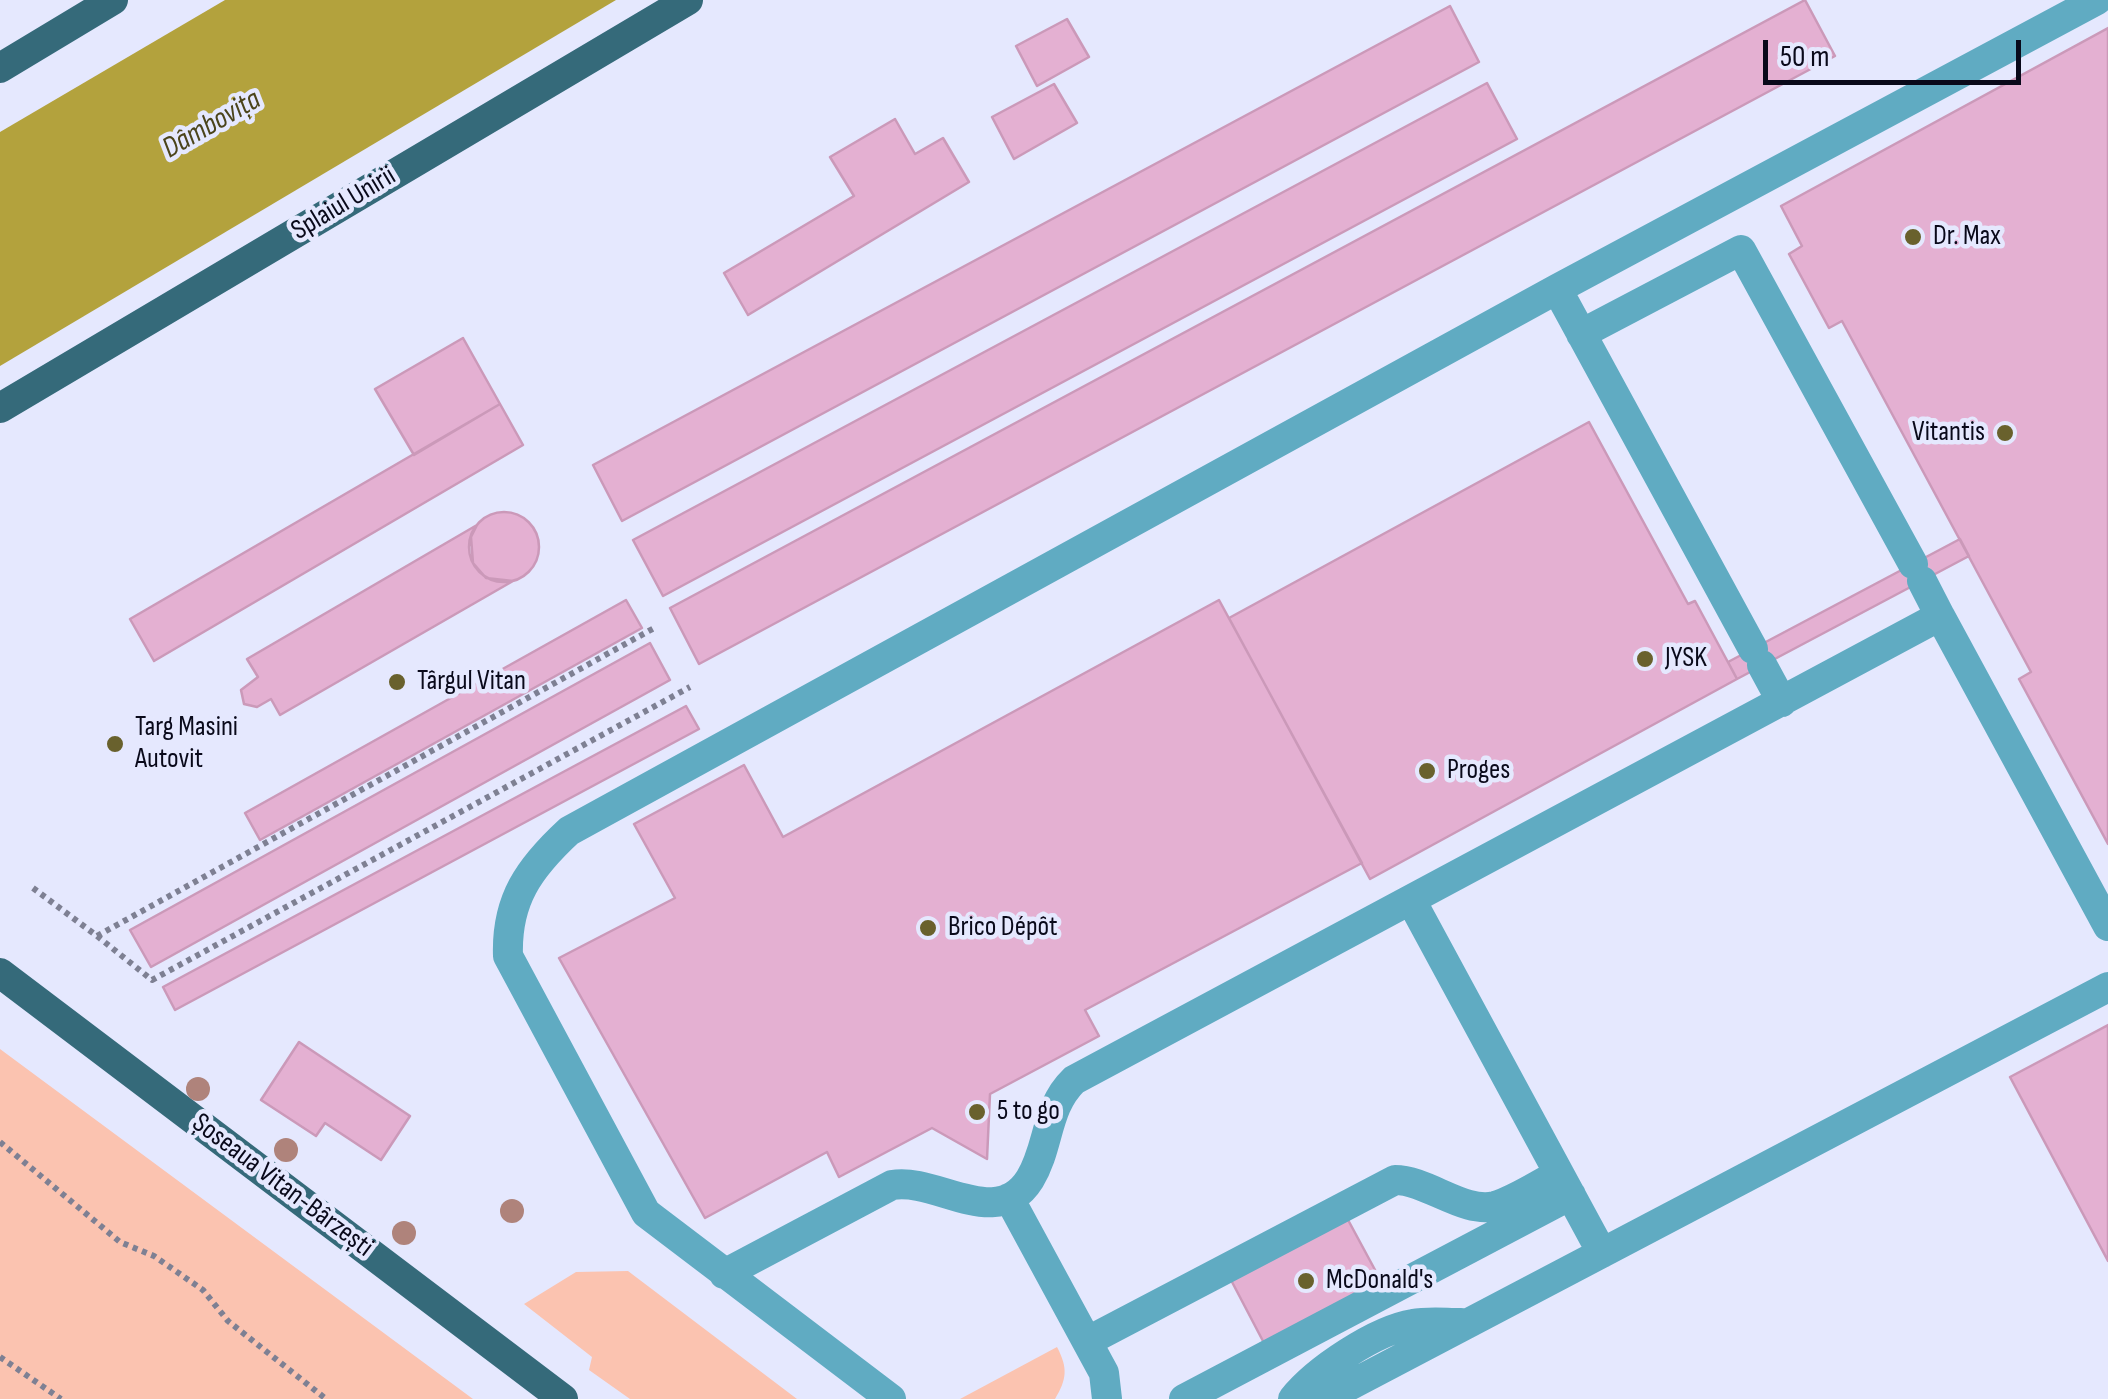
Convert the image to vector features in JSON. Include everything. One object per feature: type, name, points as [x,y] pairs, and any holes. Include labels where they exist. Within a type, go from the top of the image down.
[{"type":"main road","points":[[0,68],[113,0]]},
{"type":"main road","name":"Splaiul Unirii","points":[[0,408],[688,0]]},
{"type":"main road","name":"Șoseaua Vitan-Bârzești","points":[[0,973],[563,1399]]},
{"type":"lane","points":[[891,1399],[646,1213],[508,956],[507,928],[525,878],[570,831],[1556,289],[2097,0]]},
{"type":"lane","points":[[1581,334],[1741,250],[2108,926]]},
{"type":"lane","points":[[1556,289],[1782,702]]},
{"type":"lane","points":[[724,1274],[892,1185],[918,1185],[987,1203],[1009,1198],[1031,1178],[1055,1103],[1074,1080],[1940,616]]},
{"type":"lane","points":[[1412,902],[1602,1254]]},
{"type":"lane","points":[[1324,1399],[2108,987]]},
{"type":"lane","points":[[1088,1341],[1395,1180],[1409,1180],[1481,1208],[1565,1184]]},
{"type":"lane","points":[[1184,1399],[1565,1184]]},
{"type":"lane","points":[[1009,1198],[1088,1341],[1108,1396]]},
{"type":"lane","points":[[1293,1399],[1324,1368],[1396,1329],[1414,1324],[1470,1322]]},
{"type":"path","points":[[97,936],[656,627]]},
{"type":"path","points":[[33,888],[152,980],[690,687]]},
{"type":"path","points":[[0,1142],[120,1242],[154,1256],[203,1290],[228,1321],[326,1399]]},
{"type":"path","points":[[0,1357],[61,1399]]},
{"type":"shaded area","points":[[0,1049],[473,1399],[0,1399]]},
{"type":"shaded area","points":[[628,1271],[797,1399],[630,1399],[589,1370],[592,1357],[524,1304],[576,1272]]},
{"type":"shaded area","points":[[1057,1347],[1065,1373],[1055,1399],[960,1399]]},
{"type":"water","name":"Dâmbovița","points":[[225,0],[616,0],[0,366],[0,132]]},
{"type":"building","points":[[1805,0],[1835,56],[699,664],[670,608]]},
{"type":"building","points":[[1450,6],[1479,62],[622,521],[593,465]]},
{"type":"building","points":[[1067,19],[1089,57],[1037,86],[1016,46]]},
{"type":"building","name":"Vitantis","points":[[2108,28],[2108,844],[2019,679],[2031,672],[1842,321],[1829,328],[1789,254],[1802,246],[1781,206]]},
{"type":"building","points":[[1487,83],[1517,139],[663,596],[633,540]]},
{"type":"building","points":[[1054,84],[1077,123],[1014,159],[992,117]]},
{"type":"building","points":[[895,119],[915,154],[943,138],[969,182],[748,315],[724,273],[854,196],[830,157]]},
{"type":"building","points":[[463,338],[500,404],[414,455],[375,389]]},
{"type":"building","points":[[500,404],[523,445],[154,661],[130,619]]},
{"type":"building","points":[[1589,422],[1688,604],[1695,601],[1737,679],[1370,879],[1229,618]]},
{"type":"building","points":[[504,512],[528,523],[539,547],[528,571],[504,582],[480,571],[469,547],[480,523]]},
{"type":"building","points":[[477,525],[471,537],[473,563],[486,578],[513,581],[280,715],[271,699],[257,707],[244,704],[241,690],[258,677],[247,659]]},
{"type":"building","points":[[1960,539],[1969,556],[1737,679],[1728,662]]},
{"type":"building","points":[[626,600],[642,628],[260,840],[245,813]]},
{"type":"building","name":"Brico Dépôt","points":[[1219,600],[1362,863],[1085,1010],[1099,1036],[990,1094],[987,1159],[932,1128],[839,1177],[827,1152],[705,1218],[559,958],[675,898],[634,824],[744,765],[783,837]]},
{"type":"building","points":[[650,643],[670,680],[151,967],[130,930]]},
{"type":"building","points":[[686,706],[699,729],[175,1010],[163,987]]},
{"type":"building","points":[[2108,1025],[2108,1261],[2010,1077]]},
{"type":"building","points":[[299,1042],[410,1116],[381,1160],[325,1123],[316,1136],[261,1100]]},
{"type":"building","name":"McDonald's","points":[[1347,1218],[1381,1281],[1264,1343],[1231,1280]]},
{"type":"place","name":"Dr. Max","points":[[1913,237]]},
{"type":"place","name":"Vitantis","points":[[2005,433]]},
{"type":"place","name":"JYSK","points":[[1645,659]]},
{"type":"place","name":"Târgul Vitan","points":[[397,682]]},
{"type":"place","name":"Targ Masini Autovit","points":[[115,744]]},
{"type":"place","name":"Proges","points":[[1427,771]]},
{"type":"place","name":"Brico Dépôt","points":[[928,928]]},
{"type":"place","name":"5 to go","points":[[977,1112]]},
{"type":"place","name":"McDonald's","points":[[1306,1281]]}]
